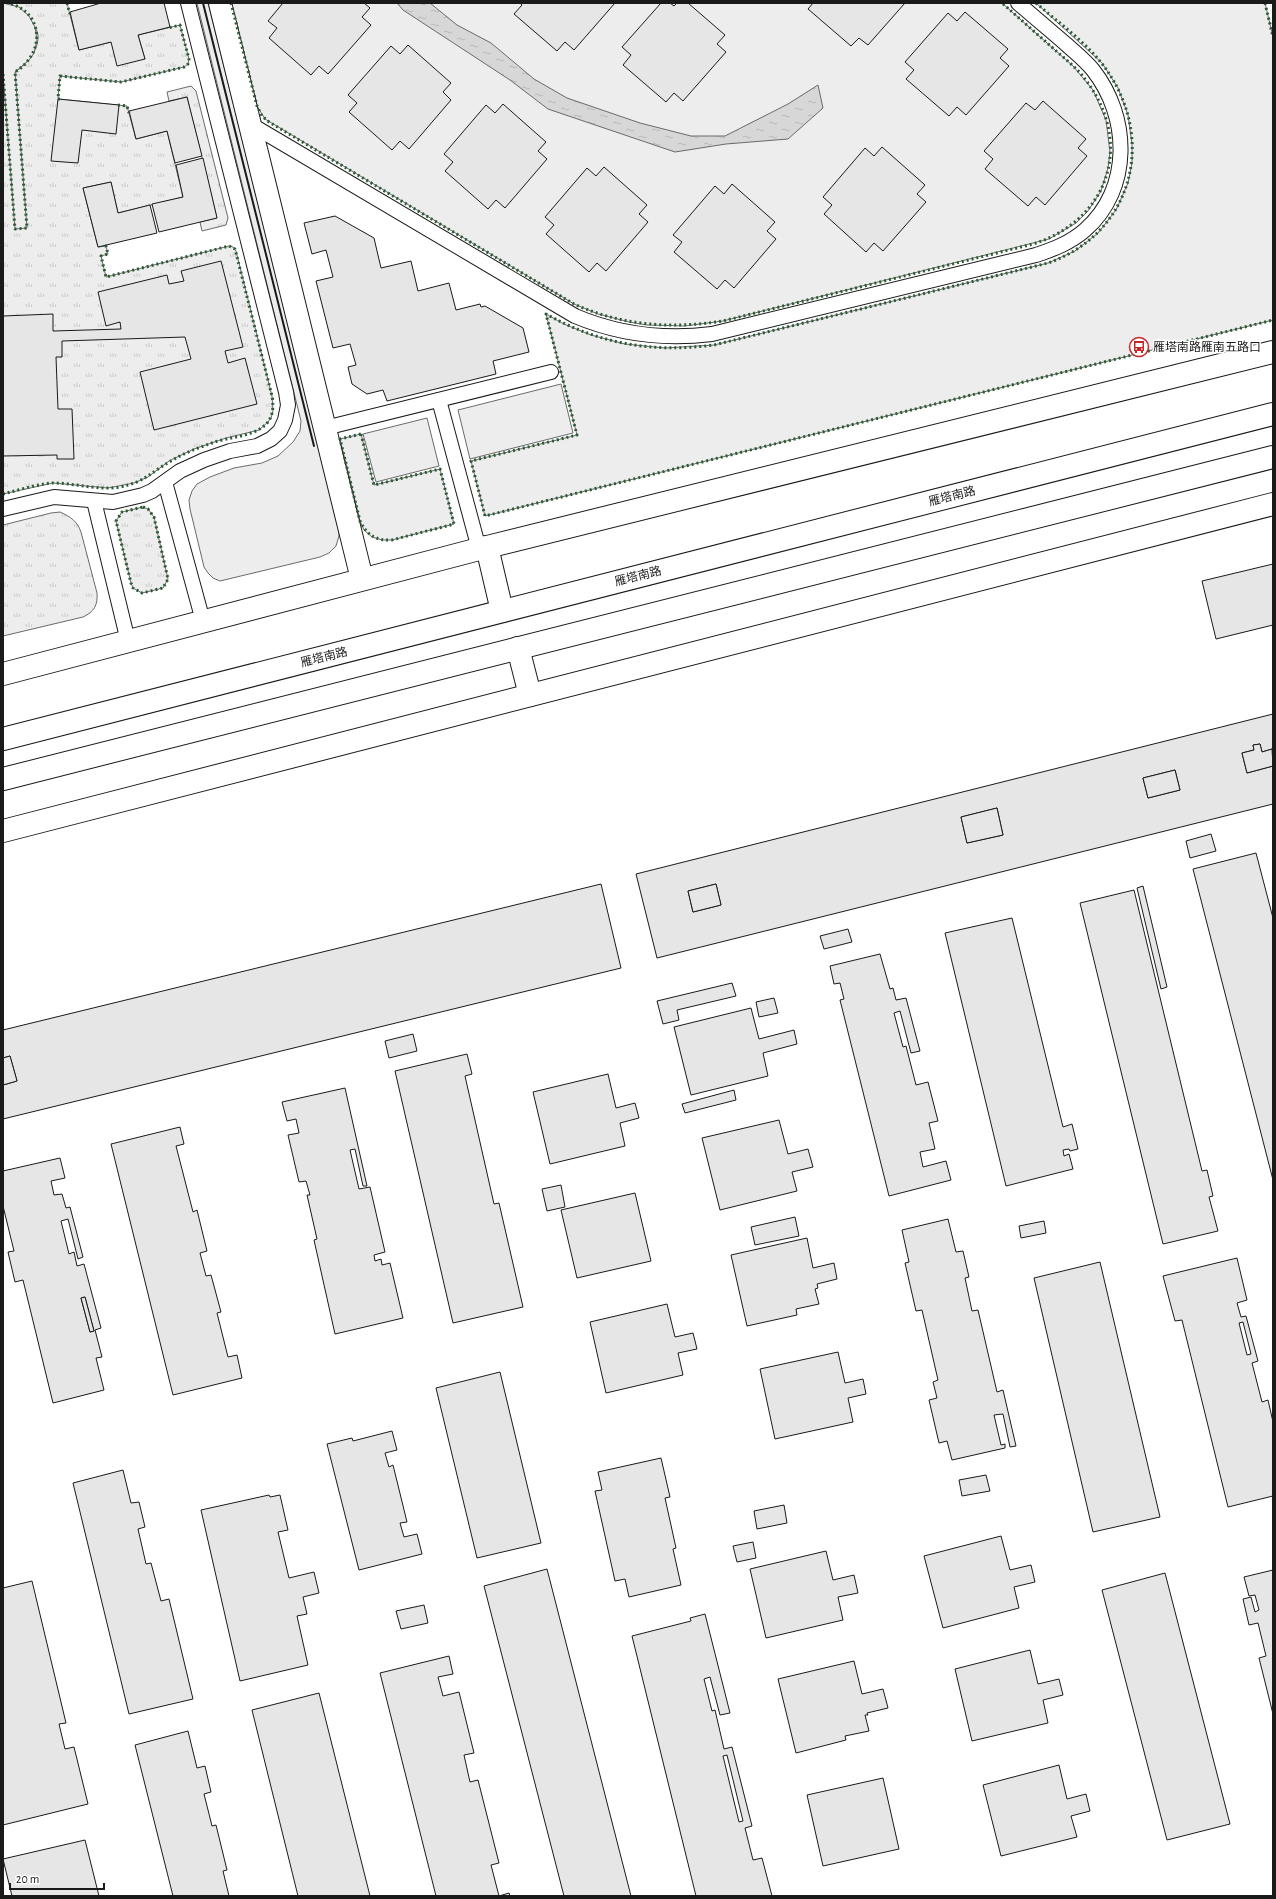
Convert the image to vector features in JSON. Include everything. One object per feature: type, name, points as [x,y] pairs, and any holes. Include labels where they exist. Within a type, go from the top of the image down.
[{"type":"street","points":[[220,3],[362,579]]},
{"type":"street","points":[[3,674],[483,548],[1273,352]]},
{"type":"street","name":"雁塔南路","points":[[3,739],[1273,414]]},
{"type":"street","points":[[3,779],[1273,456]]},
{"type":"street","points":[[3,831],[1273,504]]},
{"type":"street","points":[[483,548],[502,611]]},
{"type":"street","points":[[518,648],[530,695]]},
{"type":"lane","points":[[3,509],[54,497],[113,502],[134,498],[152,491],[180,471],[204,460],[257,446],[271,439],[283,426],[288,405],[286,392],[188,3]]},
{"type":"lane","points":[[250,124],[575,316],[593,324],[619,332],[645,336],[672,337],[712,334],[1036,255],[1069,241],[1084,231],[1096,218],[1111,196],[1120,162],[1119,126],[1115,109],[1103,84],[1087,63],[1018,3]]},
{"type":"lane","points":[[325,428],[551,372]]},
{"type":"lane","points":[[439,400],[483,548]]},
{"type":"lane","points":[[165,482],[203,621]]},
{"type":"lane","points":[[94,501],[128,641]]},
{"type":"green space","points":[[8,3],[67,3],[79,50],[111,42],[145,59],[138,35],[180,25],[189,59],[188,64],[184,67],[121,82],[60,76],[58,99],[127,106],[136,139],[167,131],[183,197],[118,213],[111,182],[83,188],[98,247],[106,246],[108,254],[101,256],[106,277],[229,246],[233,247],[236,251],[272,396],[273,411],[271,418],[259,430],[226,438],[194,449],[169,461],[148,477],[134,483],[108,488],[53,483],[3,494],[3,74],[26,228],[15,72],[30,58],[34,52],[38,40],[38,33],[33,24],[12,4]]},
{"type":"green space","points":[[191,86],[196,91],[228,218],[226,225],[202,231],[200,222],[217,218],[187,97],[169,101],[167,92]]},
{"type":"green space","points":[[143,507],[148,509],[154,517],[168,579],[163,588],[142,593],[133,588],[131,583],[116,521],[122,512]]},
{"type":"green space","points":[[60,512],[73,520],[78,525],[81,532],[97,593],[96,605],[90,613],[83,617],[3,636],[3,525]]},
{"type":"shaded area","points":[[3,3],[19,7],[29,16],[35,27],[37,40],[34,53],[30,59],[15,72],[27,228],[15,229],[3,74]]},
{"type":"shaded area","points":[[197,3],[208,3],[339,526],[339,536],[336,546],[329,553],[320,557],[220,581],[213,578],[204,567],[190,509],[189,500],[192,491],[197,484],[210,477],[234,468],[262,463],[278,456],[293,442],[300,431],[301,421]]},
{"type":"shaded area","points":[[231,3],[1002,3],[1073,66],[1093,90],[1106,120],[1110,152],[1108,168],[1101,191],[1088,211],[1076,223],[1049,239],[723,321],[685,326],[647,325],[629,322],[598,314],[574,304],[265,119],[257,106]]},
{"type":"shaded area","points":[[1036,3],[1265,3],[1273,37],[1273,320],[485,516],[471,461],[577,435],[546,314],[564,324],[591,335],[625,344],[665,348],[714,345],[1048,263],[1075,251],[1098,233],[1116,210],[1128,183],[1132,163],[1132,144],[1128,115],[1118,88],[1102,63]]},
{"type":"shaded area","points":[[561,384],[573,433],[470,459],[458,410]]},
{"type":"shaded area","points":[[427,418],[439,466],[376,482],[363,434]]},
{"type":"shaded area","points":[[361,434],[374,485],[440,469],[454,524],[392,540],[382,540],[372,537],[364,530],[360,521],[340,439]]},
{"type":"water","points":[[397,3],[430,3],[457,25],[491,43],[534,79],[567,98],[640,123],[691,136],[725,136],[788,104],[818,85],[823,108],[788,139],[726,144],[675,152],[548,109],[510,80],[403,10]]},
{"type":"building","points":[[101,3],[164,3],[170,27],[138,35],[145,59],[117,66],[111,42],[79,50],[70,12]]},
{"type":"building","points":[[283,3],[364,3],[370,8],[362,17],[371,25],[328,74],[319,66],[311,75],[269,38],[277,28],[268,21]]},
{"type":"building","points":[[520,3],[615,3],[574,50],[565,42],[557,51],[514,14],[522,5]]},
{"type":"building","points":[[661,3],[670,3],[674,6],[677,3],[688,3],[725,35],[717,44],[726,52],[683,101],[674,93],[666,102],[623,65],[631,55],[622,47]]},
{"type":"building","points":[[813,3],[905,3],[868,45],[859,38],[851,46],[808,9]]},
{"type":"building","points":[[965,12],[1008,49],[1000,58],[1009,66],[966,115],[957,107],[949,116],[906,79],[914,70],[905,62],[948,13],[957,21]]},
{"type":"building","points":[[408,45],[451,83],[443,92],[451,100],[409,149],[400,141],[392,150],[349,112],[357,103],[348,95],[391,46],[400,54]]},
{"type":"building","points":[[187,97],[202,156],[175,163],[167,131],[136,139],[129,111]]},
{"type":"building","points":[[58,99],[119,105],[116,134],[82,130],[78,163],[51,161]]},
{"type":"building","points":[[1043,101],[1086,139],[1078,148],[1087,156],[1045,205],[1036,197],[1028,206],[985,169],[993,159],[984,151],[1026,103],[1035,110]]},
{"type":"building","points":[[503,104],[546,142],[538,151],[547,159],[505,208],[496,200],[488,209],[445,171],[453,162],[444,154],[486,105],[495,113]]},
{"type":"building","points":[[882,147],[925,185],[917,194],[926,202],[883,251],[874,243],[866,252],[824,214],[832,205],[823,197],[865,148],[874,156]]},
{"type":"building","points":[[203,158],[217,218],[159,232],[152,204],[183,197],[176,165]]},
{"type":"building","points":[[604,167],[647,205],[639,214],[648,222],[606,271],[597,263],[589,272],[546,234],[554,225],[545,217],[587,168],[596,176]]},
{"type":"building","points":[[111,182],[118,213],[150,205],[157,233],[98,247],[83,188]]},
{"type":"building","points":[[732,184],[775,222],[767,231],[776,239],[734,288],[725,280],[717,289],[674,252],[682,242],[673,235],[715,186],[724,194]]},
{"type":"building","points":[[335,216],[374,238],[381,268],[411,261],[418,291],[449,283],[456,310],[480,304],[481,307],[485,306],[523,328],[529,352],[493,361],[496,374],[387,401],[383,390],[367,394],[352,384],[348,367],[356,365],[350,344],[333,348],[316,281],[333,277],[326,250],[312,254],[304,223]]},
{"type":"building","points":[[221,261],[243,347],[225,351],[228,363],[245,358],[257,404],[154,430],[140,372],[191,359],[185,337],[62,341],[62,357],[56,357],[58,409],[72,409],[74,459],[57,459],[57,455],[3,456],[3,316],[53,314],[53,331],[121,329],[120,322],[106,326],[98,292],[167,275],[169,284],[184,281],[181,271]]},
{"type":"building","points":[[1273,564],[1273,625],[1216,639],[1202,581]]},
{"type":"building","points":[[1273,714],[1273,754],[1272,749],[1262,752],[1260,744],[1253,745],[1254,750],[1242,753],[1247,773],[1273,766],[1273,804],[657,958],[636,874]],"holes":[[[1175,770],[1180,790],[1148,798],[1143,778]],[[997,808],[1003,835],[967,843],[961,817]],[[716,884],[721,905],[693,912],[688,891]]]},
{"type":"building","points":[[1260,744],[1262,752],[1272,749],[1273,766],[1247,773],[1242,753],[1254,750],[1253,745]]},
{"type":"building","points":[[1175,770],[1180,790],[1148,798],[1143,778]]},
{"type":"building","points":[[997,808],[1003,835],[967,843],[961,817]]},
{"type":"building","points":[[1211,834],[1216,851],[1190,858],[1186,841]]},
{"type":"building","points":[[1256,853],[1273,918],[1273,1180],[1193,869]]},
{"type":"building","points":[[601,884],[621,968],[3,1119],[3,1085],[17,1081],[10,1056],[3,1058],[3,1030]]},
{"type":"building","points":[[716,884],[721,905],[693,912],[688,891]]},
{"type":"building","points":[[1143,886],[1167,987],[1161,989],[1137,888]]},
{"type":"building","points":[[1134,890],[1202,1171],[1207,1170],[1213,1196],[1209,1197],[1218,1231],[1163,1244],[1080,903]]},
{"type":"building","points":[[1012,918],[1063,1127],[1072,1124],[1078,1149],[1070,1151],[1069,1149],[1063,1150],[1064,1156],[1069,1154],[1073,1169],[1006,1186],[945,933]]},
{"type":"building","points":[[848,929],[852,942],[824,949],[820,936]]},
{"type":"building","points":[[880,954],[890,989],[893,988],[896,1000],[906,998],[920,1051],[911,1053],[900,1011],[894,1013],[903,1047],[906,1046],[916,1085],[928,1082],[938,1121],[929,1123],[935,1149],[920,1152],[923,1167],[946,1161],[951,1180],[889,1196],[840,1000],[844,999],[840,983],[834,984],[830,966]]},
{"type":"building","points":[[732,983],[736,996],[677,1010],[679,1020],[663,1024],[657,1001]]},
{"type":"building","points":[[774,998],[778,1013],[759,1017],[756,1002]]},
{"type":"building","points":[[751,1008],[759,1039],[794,1030],[797,1044],[763,1053],[768,1076],[691,1095],[674,1027]]},
{"type":"building","points":[[413,1034],[417,1051],[389,1058],[385,1041]]},
{"type":"building","points":[[467,1054],[472,1074],[465,1076],[494,1204],[499,1203],[523,1307],[453,1323],[395,1071]]},
{"type":"building","points":[[10,1056],[17,1081],[3,1085],[3,1058]]},
{"type":"building","points":[[608,1074],[616,1108],[635,1103],[639,1118],[620,1123],[625,1146],[550,1164],[533,1092]]},
{"type":"building","points":[[345,1088],[367,1186],[363,1186],[355,1149],[350,1150],[359,1189],[370,1187],[385,1252],[374,1255],[375,1261],[381,1259],[382,1265],[390,1263],[403,1318],[335,1334],[314,1240],[317,1239],[307,1195],[310,1195],[306,1181],[299,1182],[288,1135],[299,1133],[296,1119],[287,1121],[282,1102]]},
{"type":"building","points":[[734,1090],[736,1100],[685,1113],[682,1104]]},
{"type":"building","points":[[779,1120],[788,1154],[808,1149],[813,1167],[792,1172],[797,1191],[720,1210],[702,1138]]},
{"type":"building","points":[[180,1127],[184,1144],[176,1146],[193,1212],[197,1210],[207,1251],[200,1253],[206,1276],[211,1275],[221,1312],[217,1313],[228,1357],[237,1355],[242,1378],[173,1395],[111,1144]]},
{"type":"building","points":[[60,1158],[65,1178],[51,1181],[54,1195],[62,1194],[66,1208],[70,1207],[83,1257],[78,1259],[68,1219],[61,1221],[69,1254],[74,1252],[77,1266],[84,1264],[101,1328],[95,1330],[102,1357],[96,1358],[104,1390],[53,1403],[23,1280],[15,1282],[8,1252],[14,1251],[3,1206],[3,1171]],"holes":[[[85,1297],[94,1331],[90,1332],[81,1298]]]},
{"type":"building","points":[[561,1185],[565,1207],[547,1211],[542,1189]]},
{"type":"building","points":[[635,1193],[651,1261],[577,1278],[561,1210]]},
{"type":"building","points":[[795,1217],[799,1236],[755,1245],[751,1227]]},
{"type":"building","points":[[948,1219],[956,1252],[963,1251],[969,1277],[965,1278],[972,1311],[978,1310],[997,1392],[1003,1390],[1016,1446],[1010,1447],[1003,1414],[994,1415],[1001,1445],[1005,1444],[1005,1448],[952,1460],[947,1441],[939,1443],[929,1400],[937,1398],[933,1382],[938,1380],[922,1310],[916,1311],[905,1263],[909,1262],[902,1230]]},
{"type":"building","points":[[1044,1221],[1046,1233],[1021,1238],[1019,1226]]},
{"type":"building","points":[[807,1238],[813,1268],[834,1263],[837,1279],[817,1284],[818,1288],[815,1289],[819,1304],[796,1309],[797,1315],[747,1326],[731,1255]]},
{"type":"building","points":[[1237,1258],[1247,1300],[1237,1303],[1241,1317],[1246,1316],[1258,1361],[1252,1363],[1262,1402],[1268,1400],[1273,1422],[1273,1496],[1228,1507],[1182,1320],[1175,1321],[1163,1276]],"holes":[[[1243,1322],[1251,1354],[1247,1355],[1239,1323]]]},
{"type":"building","points":[[1100,1262],[1160,1517],[1093,1532],[1034,1278]]},
{"type":"building","points":[[85,1297],[94,1331],[90,1332],[81,1298]]},
{"type":"building","points":[[667,1304],[675,1337],[693,1333],[697,1349],[678,1353],[683,1375],[606,1393],[590,1322]]},
{"type":"building","points":[[838,1352],[845,1383],[863,1379],[866,1394],[848,1398],[853,1422],[775,1439],[760,1369]]},
{"type":"building","points":[[500,1372],[541,1543],[477,1558],[436,1388]]},
{"type":"building","points":[[392,1431],[397,1450],[385,1453],[389,1467],[393,1465],[407,1522],[400,1523],[404,1537],[417,1534],[422,1554],[359,1570],[327,1444],[352,1438],[353,1441]]},
{"type":"building","points":[[661,1458],[670,1497],[665,1498],[676,1548],[673,1549],[681,1585],[629,1597],[625,1579],[615,1581],[595,1491],[602,1490],[598,1472]]},
{"type":"building","points":[[123,1470],[131,1503],[139,1502],[145,1527],[138,1529],[146,1564],[151,1563],[161,1601],[169,1599],[193,1699],[129,1714],[73,1483]]},
{"type":"building","points":[[986,1475],[990,1491],[962,1496],[959,1480]]},
{"type":"building","points":[[269,1495],[270,1497],[280,1495],[288,1530],[278,1532],[289,1578],[314,1572],[319,1593],[303,1597],[307,1614],[297,1616],[308,1665],[240,1681],[201,1510]]},
{"type":"building","points":[[784,1505],[787,1523],[757,1529],[754,1511]]},
{"type":"building","points":[[1001,1536],[1010,1570],[1031,1565],[1035,1582],[1014,1587],[1019,1608],[943,1628],[924,1556]]},
{"type":"building","points":[[753,1542],[756,1558],[737,1562],[733,1546]]},
{"type":"building","points":[[826,1551],[833,1580],[854,1575],[858,1593],[838,1597],[843,1620],[766,1638],[750,1569]]},
{"type":"building","points":[[547,1569],[631,1896],[564,1896],[484,1586]]},
{"type":"building","points":[[1273,1570],[1273,1714],[1259,1658],[1266,1656],[1258,1623],[1249,1625],[1243,1599],[1251,1597],[1255,1612],[1259,1610],[1255,1595],[1249,1596],[1244,1577]]},
{"type":"building","points":[[1165,1573],[1230,1824],[1167,1840],[1102,1590]]},
{"type":"building","points":[[32,1581],[66,1723],[59,1724],[65,1749],[74,1747],[88,1804],[3,1825],[3,1588]]},
{"type":"building","points":[[424,1605],[428,1623],[401,1629],[396,1611]]},
{"type":"building","points":[[705,1614],[730,1713],[720,1715],[710,1677],[704,1679],[712,1711],[715,1710],[724,1749],[732,1747],[752,1826],[745,1828],[753,1860],[762,1858],[772,1896],[696,1896],[632,1636],[691,1621],[690,1618]],"holes":[[[727,1755],[743,1821],[739,1822],[723,1756]]]},
{"type":"building","points":[[1030,1650],[1038,1684],[1059,1679],[1063,1695],[1043,1700],[1048,1723],[972,1741],[955,1669]]},
{"type":"building","points":[[449,1656],[453,1674],[438,1677],[443,1696],[459,1692],[474,1753],[464,1755],[470,1782],[478,1780],[499,1863],[491,1865],[499,1896],[436,1896],[380,1673]]},
{"type":"building","points":[[854,1661],[862,1694],[883,1689],[888,1708],[867,1713],[868,1715],[865,1715],[869,1731],[845,1736],[846,1740],[796,1753],[778,1679]]},
{"type":"building","points":[[319,1693],[370,1896],[298,1896],[252,1710]]},
{"type":"building","points":[[188,1731],[197,1768],[205,1766],[211,1792],[204,1794],[212,1826],[216,1825],[227,1870],[223,1871],[229,1896],[173,1896],[135,1745]]},
{"type":"building","points":[[1059,1765],[1067,1799],[1086,1794],[1090,1811],[1071,1816],[1077,1837],[1001,1856],[983,1785]]},
{"type":"building","points":[[883,1778],[899,1849],[823,1866],[807,1795]]},
{"type":"building","points":[[85,1840],[99,1896],[12,1896],[3,1859]]},
{"type":"building","points":[[509,1893],[510,1896],[499,1896]]},
{"type":"hedge","points":[[3,74],[15,229],[27,228],[15,72],[25,64],[32,55],[36,45],[37,34],[29,15],[20,8],[8,3]]},
{"type":"hedge","points":[[67,3],[70,14]]},
{"type":"hedge","points":[[231,3],[257,106],[262,116],[269,122],[574,304],[611,317],[647,324],[666,325],[685,325],[723,321],[1033,244],[1059,233],[1080,217],[1096,198],[1106,176],[1110,153],[1108,128],[1100,103],[1085,79],[1078,71],[1002,3]]},
{"type":"hedge","points":[[1036,3],[1093,53],[1108,72],[1123,99],[1131,128],[1132,156],[1127,183],[1116,209],[1099,231],[1076,249],[1048,263],[714,345],[669,348],[627,344],[586,333],[546,314],[577,435],[471,461],[485,516],[1273,320]]},
{"type":"hedge","points":[[1265,3],[1273,37]]},
{"type":"hedge","points":[[60,99],[58,99],[60,76],[121,82],[184,67],[188,64],[189,59],[180,25],[168,28]]},
{"type":"hedge","points":[[118,105],[127,106],[129,113]]},
{"type":"hedge","points":[[3,494],[53,483],[103,488],[129,485],[191,451],[218,441],[246,435],[259,430],[267,423],[271,416],[273,408],[272,396],[235,249],[229,246],[106,277],[101,256],[108,254],[106,246],[104,246]]},
{"type":"hedge","points":[[361,434],[374,485],[440,469],[454,524],[392,540],[377,538],[369,533],[360,521],[340,439],[361,434]]},
{"type":"hedge","points":[[143,507],[148,509],[154,517],[168,579],[163,588],[142,593],[133,588],[131,583],[116,521],[122,512],[143,507]]},
{"type":"wall","points":[[203,3],[314,446]]},
{"type":"place","name":"雁塔南路雁南五路口","points":[[1139,347]]}]
